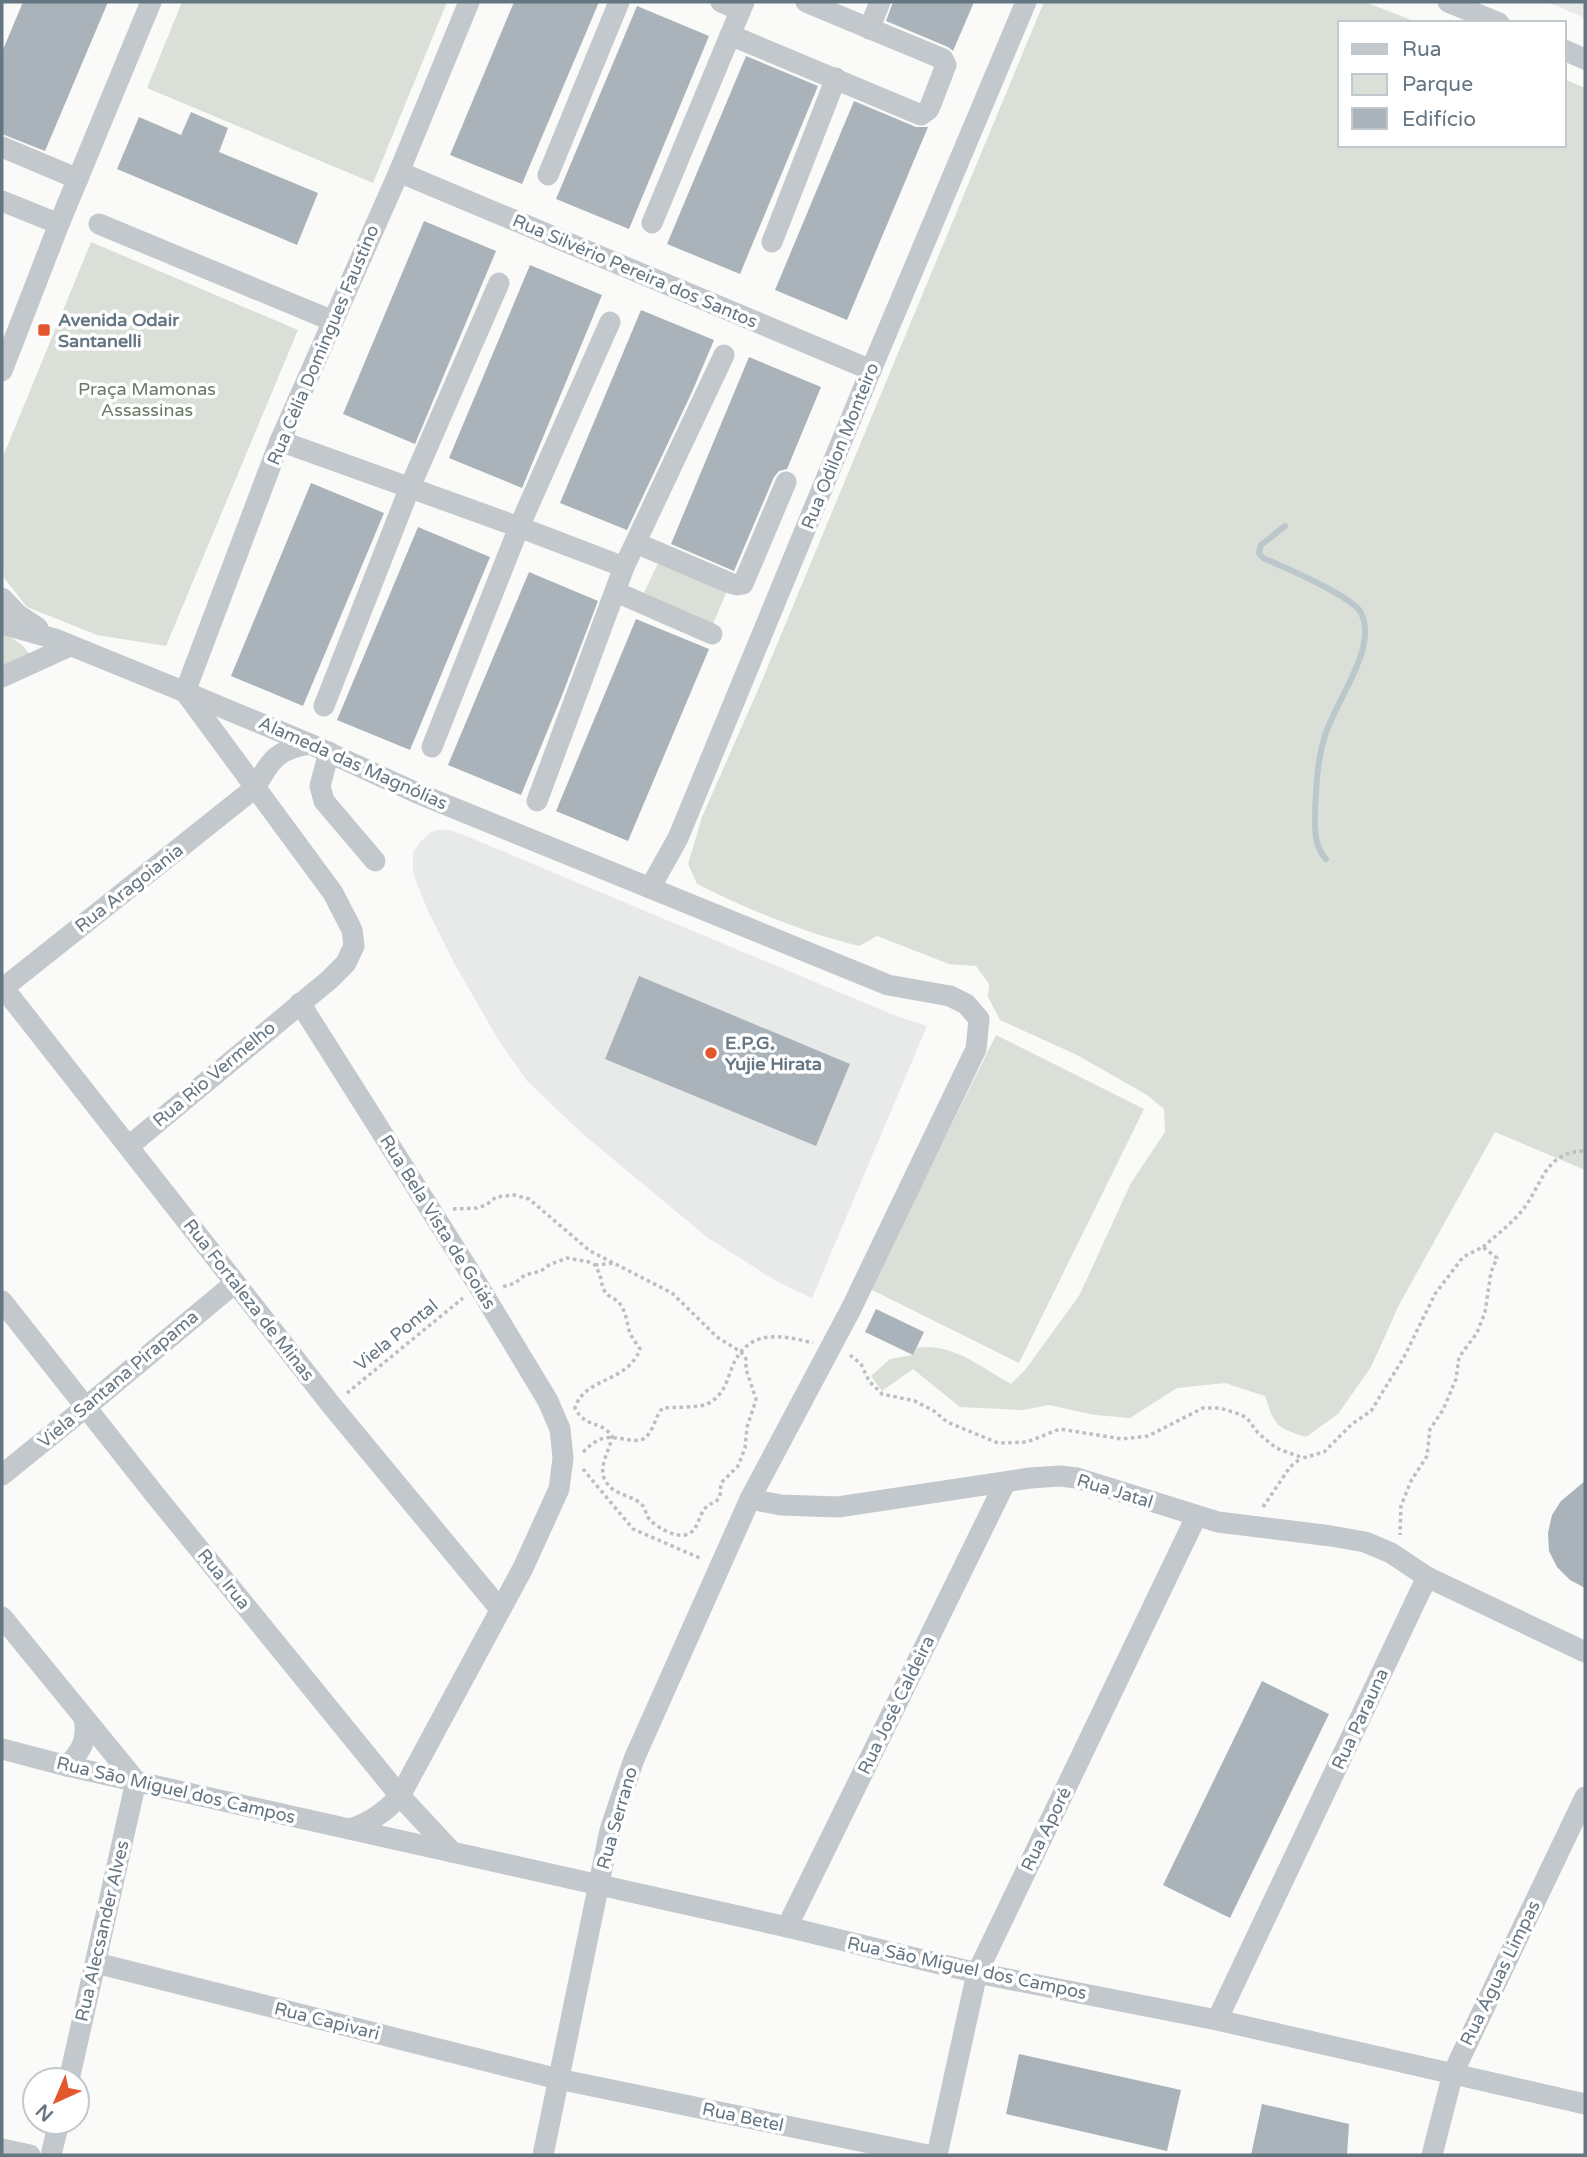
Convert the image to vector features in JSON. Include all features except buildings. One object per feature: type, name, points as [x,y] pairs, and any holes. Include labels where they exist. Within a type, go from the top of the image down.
[{"type":"street","points":[[2,371],[59,224],[151,2]]},
{"type":"street","name":"Rua Célia Domingues Faustino","points":[[185,692],[280,441],[469,2]]},
{"type":"street","points":[[548,175],[620,2]]},
{"type":"street","points":[[730,34],[921,115],[929,109],[946,65],[943,59],[806,2]]},
{"type":"street","points":[[869,29],[880,2]]},
{"type":"street","name":"Rua Odilon Monteiro","points":[[650,888],[678,838],[1026,2]]},
{"type":"street","points":[[1448,2],[1494,21]]},
{"type":"street","points":[[652,223],[730,34],[735,5]]},
{"type":"street","points":[[1566,51],[1585,60]]},
{"type":"street","points":[[772,242],[836,78]]},
{"type":"street","points":[[2,147],[78,179]]},
{"type":"street","name":"Rua Silvério Pereira dos Santos","points":[[398,172],[871,370]]},
{"type":"street","points":[[2,201],[59,224]]},
{"type":"street","points":[[99,224],[333,321]]},
{"type":"street","points":[[324,706],[410,487],[499,283]]},
{"type":"street","points":[[432,747],[519,527],[610,322]]},
{"type":"street","points":[[537,801],[624,567],[724,355]]},
{"type":"street","points":[[280,441],[624,567]]},
{"type":"street","points":[[636,543],[730,583],[743,584],[786,482]]},
{"type":"street","points":[[616,592],[712,634]]},
{"type":"street","points":[[2,598],[17,614],[62,642]]},
{"type":"street","points":[[2,624],[62,642]]},
{"type":"street","points":[[2,677],[62,642]]},
{"type":"street","name":"Alameda das Magnólias","points":[[62,642],[319,748],[417,793],[888,985],[950,996],[966,1004],[979,1019],[976,1049],[830,1347]]},
{"type":"street","points":[[185,692],[333,892],[352,930],[354,946],[346,962],[329,980],[300,1003]]},
{"type":"street","name":"Rua Aragoiania","points":[[2,988],[256,787],[275,758],[289,747],[319,748]]},
{"type":"street","points":[[319,748],[320,786],[324,801],[375,861]]},
{"type":"street","name":"Rua Fortaleza de Minas","points":[[2,988],[332,1406],[500,1609]]},
{"type":"street","name":"Rua Rio Vermelho","points":[[129,1146],[300,1003]]},
{"type":"street","name":"Rua Bela Vista de Goiás","points":[[300,1003],[482,1291],[548,1401],[560,1429],[563,1458],[559,1489],[523,1568],[400,1796]]},
{"type":"street","name":"Viela Santana Pirapama","points":[[2,1475],[234,1283]]},
{"type":"street","name":"Rua Irua","points":[[2,1301],[400,1796],[452,1852]]},
{"type":"street","name":"Rua Serrano","points":[[542,2155],[610,1830],[634,1759],[750,1499],[830,1347]]},
{"type":"street","name":"Rua Jatal","points":[[750,1499],[781,1506],[838,1507],[1050,1476],[1077,1478],[1196,1517],[1365,1542],[1391,1553],[1427,1577]]},
{"type":"street","name":"Rua José Caldeira","points":[[787,1927],[1005,1483]]},
{"type":"street","name":"Rua Aporé","points":[[937,2155],[977,1973],[1196,1517]]},
{"type":"street","points":[[1427,1577],[1585,1653]]},
{"type":"street","name":"Rua Parauna","points":[[1217,2020],[1427,1577]]},
{"type":"street","points":[[2,1617],[136,1781]]},
{"type":"street","points":[[67,1766],[84,1745],[84,1718]]},
{"type":"street","name":"Rua São Miguel dos Campos","points":[[2,1749],[67,1766],[787,1927],[977,1973],[1217,2020],[1585,2104]]},
{"type":"street","name":"Rua Alecsander Alves","points":[[72,2066],[136,1781]]},
{"type":"street","points":[[350,1829],[368,1823],[384,1813],[400,1796]]},
{"type":"street","name":"Rua Águas Limpas","points":[[1432,2155],[1452,2073],[1585,1797]]},
{"type":"street","name":"Rua Capivari","points":[[96,1963],[558,2078]]},
{"type":"street","name":"Rua Betel","points":[[558,2078],[928,2155]]},
{"type":"street","points":[[51,2155],[56,2136]]},
{"type":"street","points":[[2,2149],[30,2155]]},
{"type":"path","points":[[1248,1526],[1290,1467],[1300,1459],[1324,1452],[1352,1424],[1371,1410],[1404,1357],[1435,1294],[1462,1257],[1483,1247],[1521,1212],[1549,1165],[1566,1154],[1585,1151]]},
{"type":"path","points":[[434,1214],[453,1209],[477,1208],[496,1197],[514,1195],[529,1199],[590,1251],[672,1293],[717,1336],[741,1352],[746,1359],[746,1370],[756,1399],[747,1427],[746,1448],[737,1466],[721,1483],[720,1496],[716,1502],[703,1509],[698,1524],[688,1535],[678,1536],[667,1532],[652,1522],[643,1506],[611,1489],[604,1477],[602,1466],[611,1448],[612,1436],[603,1426],[587,1422],[575,1408],[580,1395],[630,1366],[640,1349],[629,1334],[625,1313],[618,1302],[603,1289],[595,1265]]},
{"type":"path","points":[[1391,1553],[1401,1530],[1401,1506],[1411,1481],[1427,1456],[1430,1429],[1443,1410],[1455,1379],[1459,1357],[1477,1333],[1485,1312],[1491,1272],[1497,1258],[1483,1247]]},
{"type":"path","name":"Viela Pontal","points":[[332,1406],[482,1291],[514,1283],[525,1275],[541,1271],[567,1258],[581,1259],[595,1265],[615,1263]]},
{"type":"path","points":[[591,1444],[612,1436],[639,1441],[648,1434],[663,1408],[706,1404],[725,1389],[741,1352],[752,1341],[770,1336],[830,1347],[852,1356],[861,1364],[869,1381],[882,1394],[915,1401],[947,1422],[998,1443],[1027,1442],[1060,1429],[1122,1439],[1149,1436],[1202,1408],[1220,1408],[1247,1418],[1258,1433],[1276,1448],[1300,1459]]},
{"type":"path","points":[[575,1460],[633,1529],[720,1566]]},
{"type":"shaded area","points":[[1547,2],[1585,2],[1585,18]]},
{"type":"shaded area","name":"E.P.G. Yujie Hirata","points":[[450,830],[464,835],[896,1016],[927,1026],[812,1298],[776,1281],[708,1238],[584,1135],[527,1081],[499,1041],[454,963],[416,881],[413,853],[420,842],[431,832]]},
{"type":"green space","points":[[182,2],[447,2],[373,183],[147,88]]},
{"type":"green space","points":[[1044,2],[1365,2],[1414,21],[1338,21],[1338,147],[1566,147],[1566,80],[1585,88],[1585,1170],[1495,1132],[1399,1305],[1371,1367],[1338,1414],[1306,1437],[1282,1428],[1274,1420],[1265,1396],[1225,1383],[1177,1388],[1130,1418],[1095,1415],[1049,1405],[1023,1410],[960,1407],[913,1369],[882,1391],[871,1376],[890,1359],[913,1355],[917,1348],[930,1347],[954,1353],[1011,1384],[1025,1370],[1079,1296],[1131,1183],[1165,1132],[1164,1109],[1147,1095],[1077,1055],[1000,1020],[988,997],[989,984],[976,966],[949,964],[877,936],[859,946],[838,940],[756,911],[697,884],[688,864],[702,817],[758,690]]},
{"type":"green space","name":"Praça Mamonas Assassinas","points":[[91,242],[298,330],[166,646],[97,635],[27,607],[4,578],[2,459]]},
{"type":"green space","points":[[659,561],[727,591],[712,626],[643,595]]},
{"type":"green space","points":[[2,631],[22,645],[30,655],[2,668]]},
{"type":"green space","points":[[996,1035],[1144,1109],[1019,1363],[870,1289]]},
{"type":"waterway","points":[[1285,526],[1261,545],[1259,553],[1263,558],[1316,582],[1356,606],[1365,627],[1360,659],[1329,725],[1320,757],[1315,832],[1319,849],[1326,859]]},
{"type":"place","name":"Avenida Odair Santanelli","points":[[44,330]]},
{"type":"place","name":"E.P.G. Yujie Hirata","points":[[711,1053]]}]
